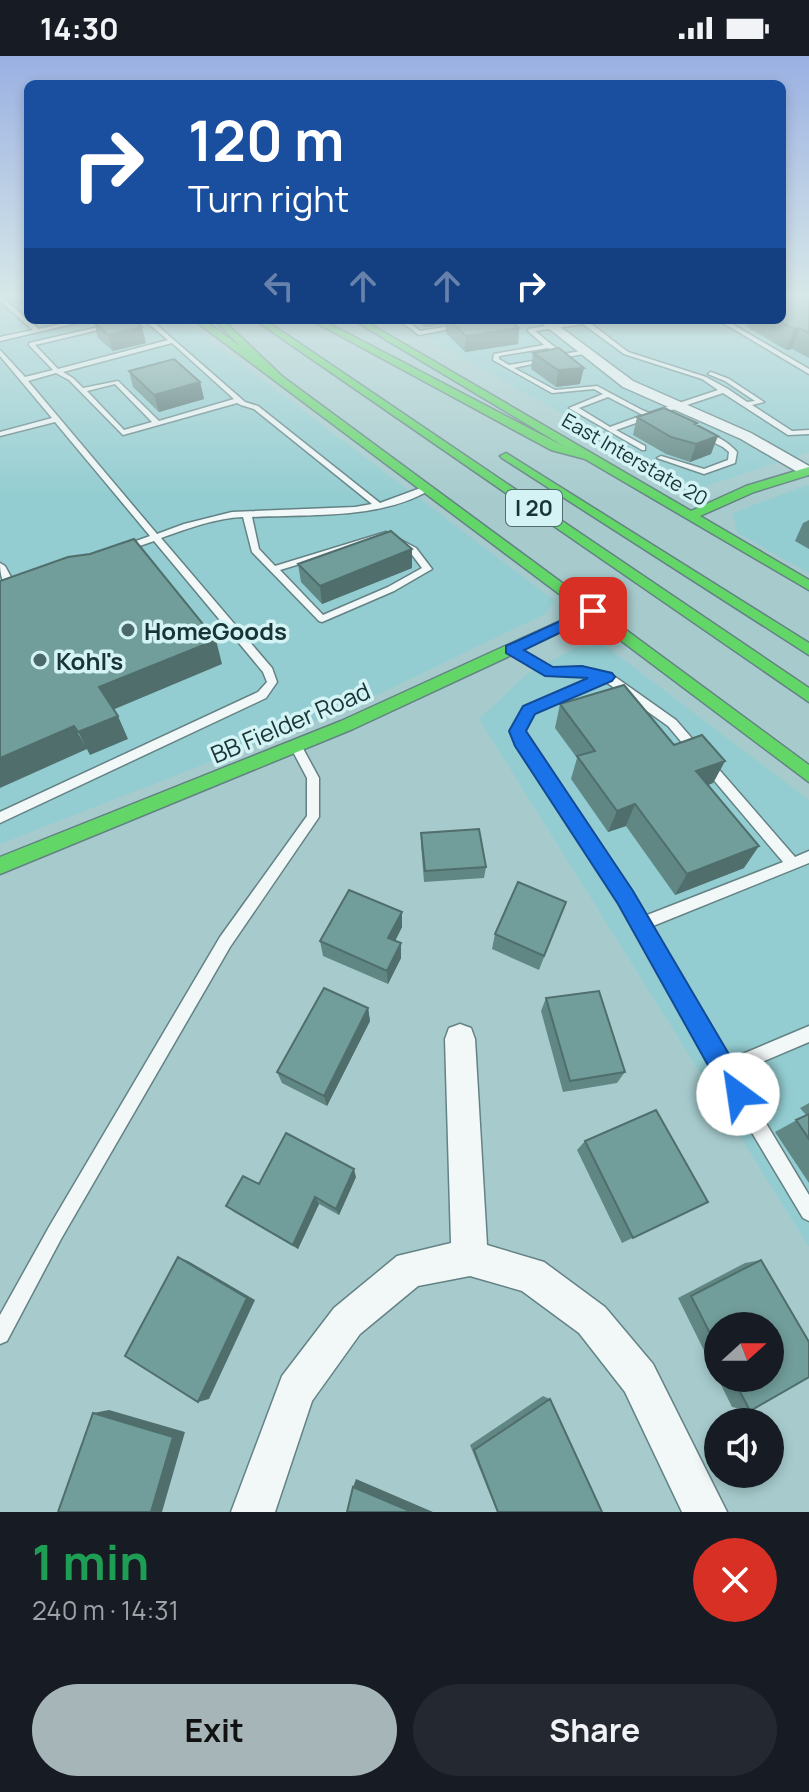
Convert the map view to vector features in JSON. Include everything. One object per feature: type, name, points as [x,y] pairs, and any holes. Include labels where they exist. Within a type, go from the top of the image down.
[{"type":"main road","points":[[258,363],[809,775]]},
{"type":"main road","points":[[263,363],[278,377]]},
{"type":"main road","name":"I 20","points":[[322,363],[809,696]]},
{"type":"main road","points":[[363,363],[386,378]]},
{"type":"main road","points":[[396,363],[555,448],[586,456]]},
{"type":"main road","name":"East Interstate 20","points":[[429,363],[809,586]]},
{"type":"main road","name":"I 20","points":[[491,446],[809,650]]},
{"type":"main road","points":[[690,516],[750,489],[808,471]]},
{"type":"main road","name":"BB Fielder Road","points":[[0,866],[296,746],[593,611]]},
{"type":"street","points":[[601,363],[668,412],[746,436],[808,471]]},
{"type":"street","points":[[460,1039],[470,1258]]},
{"type":"street","points":[[253,1512],[296,1390],[347,1321],[410,1269],[470,1258],[531,1275],[592,1320],[639,1378],[705,1512]]},
{"type":"lane","points":[[0,818],[262,695],[272,682],[268,671],[9,363]]},
{"type":"lane","points":[[49,363],[83,390],[123,433],[239,400]]},
{"type":"lane","points":[[23,380],[88,363]]},
{"type":"lane","points":[[198,363],[239,400],[256,407],[379,506]]},
{"type":"lane","points":[[501,363],[554,392],[595,387]]},
{"type":"lane","points":[[507,367],[527,363]]},
{"type":"lane","points":[[570,363],[573,366]]},
{"type":"lane","points":[[657,363],[704,378],[791,433],[809,432]]},
{"type":"lane","points":[[689,366],[727,380],[761,402],[748,404]]},
{"type":"lane","points":[[584,377],[595,387],[651,416],[668,412]]},
{"type":"lane","points":[[83,390],[116,382],[157,423]]},
{"type":"lane","points":[[610,429],[668,412],[680,401],[726,390]]},
{"type":"lane","points":[[609,394],[573,408],[642,448]]},
{"type":"lane","points":[[0,434],[56,419]]},
{"type":"lane","points":[[661,458],[704,472],[734,458],[726,445],[688,429]]},
{"type":"lane","points":[[111,553],[208,520],[247,514],[332,512],[379,506],[429,488]]},
{"type":"lane","points":[[247,514],[255,550],[322,619],[391,589],[427,569],[413,550],[386,535],[350,543],[312,559],[274,569]]},
{"type":"lane","points":[[0,566],[12,588]]},
{"type":"lane","points":[[0,592],[26,583]]},
{"type":"lane","points":[[511,649],[550,672],[582,671],[607,677],[672,723],[793,864]]},
{"type":"lane","points":[[607,677],[529,710],[518,731],[625,898],[809,1212]]},
{"type":"lane","points":[[0,1334],[55,1233],[225,942],[313,817],[313,778],[296,746]]},
{"type":"lane","points":[[639,925],[809,857]]},
{"type":"lane","points":[[724,1070],[809,1034]]},
{"type":"shaded area","points":[[0,363],[240,363],[555,601],[545,614],[356,705],[0,844]]},
{"type":"shaded area","points":[[471,363],[809,363],[809,452],[698,489]]},
{"type":"shaded area","points":[[809,485],[809,573],[737,533],[733,513]]},
{"type":"shaded area","points":[[603,644],[809,800],[809,1247],[479,719],[527,674],[575,648]]},
{"type":"building","points":[[159,363],[178,363],[200,382],[154,395],[129,371]]},
{"type":"building","points":[[548,363],[578,363],[584,368],[558,370]]},
{"type":"building","points":[[664,408],[718,436],[696,444],[671,437],[637,417]]},
{"type":"building","points":[[391,531],[412,549],[320,586],[298,564]]},
{"type":"building","points":[[134,539],[216,640],[99,687],[118,716],[78,732],[74,726],[0,758],[0,581],[68,557],[90,554]]},
{"type":"building","points":[[624,685],[674,745],[702,735],[725,761],[696,771],[759,846],[687,874],[635,804],[617,811],[577,756],[595,751],[560,704]]},
{"type":"building","points":[[479,829],[486,867],[425,871],[421,833]]},
{"type":"building","points":[[518,882],[566,902],[544,956],[495,934]]},
{"type":"building","points":[[349,890],[402,912],[388,938],[401,943],[387,971],[320,941]]},
{"type":"building","points":[[324,988],[368,1008],[324,1096],[277,1072]]},
{"type":"building","points":[[599,991],[625,1072],[570,1081],[546,998]]},
{"type":"building","points":[[656,1110],[708,1202],[633,1238],[585,1141]]},
{"type":"building","points":[[809,1114],[809,1139],[796,1120]]},
{"type":"building","points":[[286,1133],[354,1169],[336,1209],[315,1197],[293,1245],[226,1206],[243,1176],[259,1184]]},
{"type":"building","points":[[178,1257],[247,1298],[198,1402],[125,1356]]},
{"type":"building","points":[[761,1260],[809,1342],[809,1377],[784,1391],[784,1312],[704,1312],[704,1322],[691,1296]]},
{"type":"building","points":[[740,1392],[783,1392],[755,1408],[748,1408]]},
{"type":"building","points":[[550,1399],[602,1512],[498,1512],[474,1450]]},
{"type":"building","points":[[93,1413],[173,1437],[151,1512],[58,1512]]},
{"type":"building","points":[[353,1487],[412,1512],[347,1512]]},
{"type":"traffic: fast","points":[[257,363],[429,488],[809,775]]},
{"type":"traffic: fast","points":[[263,363],[278,377]]},
{"type":"traffic: fast","points":[[322,363],[809,696]]},
{"type":"traffic: fast","points":[[396,363],[555,448],[586,456]]},
{"type":"traffic: fast","points":[[430,363],[809,586]]},
{"type":"traffic: fast","points":[[506,456],[809,650]]},
{"type":"traffic: fast","points":[[690,516],[750,489],[809,471]]},
{"type":"traffic: fast","points":[[0,866],[347,725],[593,611]]},
{"type":"place","name":"HomeGoods","points":[[128,630]]},
{"type":"place","name":"Kohl's","points":[[40,660]]},
{"type":"route","points":[[593,611],[511,649],[550,672],[582,671],[607,677],[581,685],[529,710],[518,731],[625,898],[738,1094]]}]
